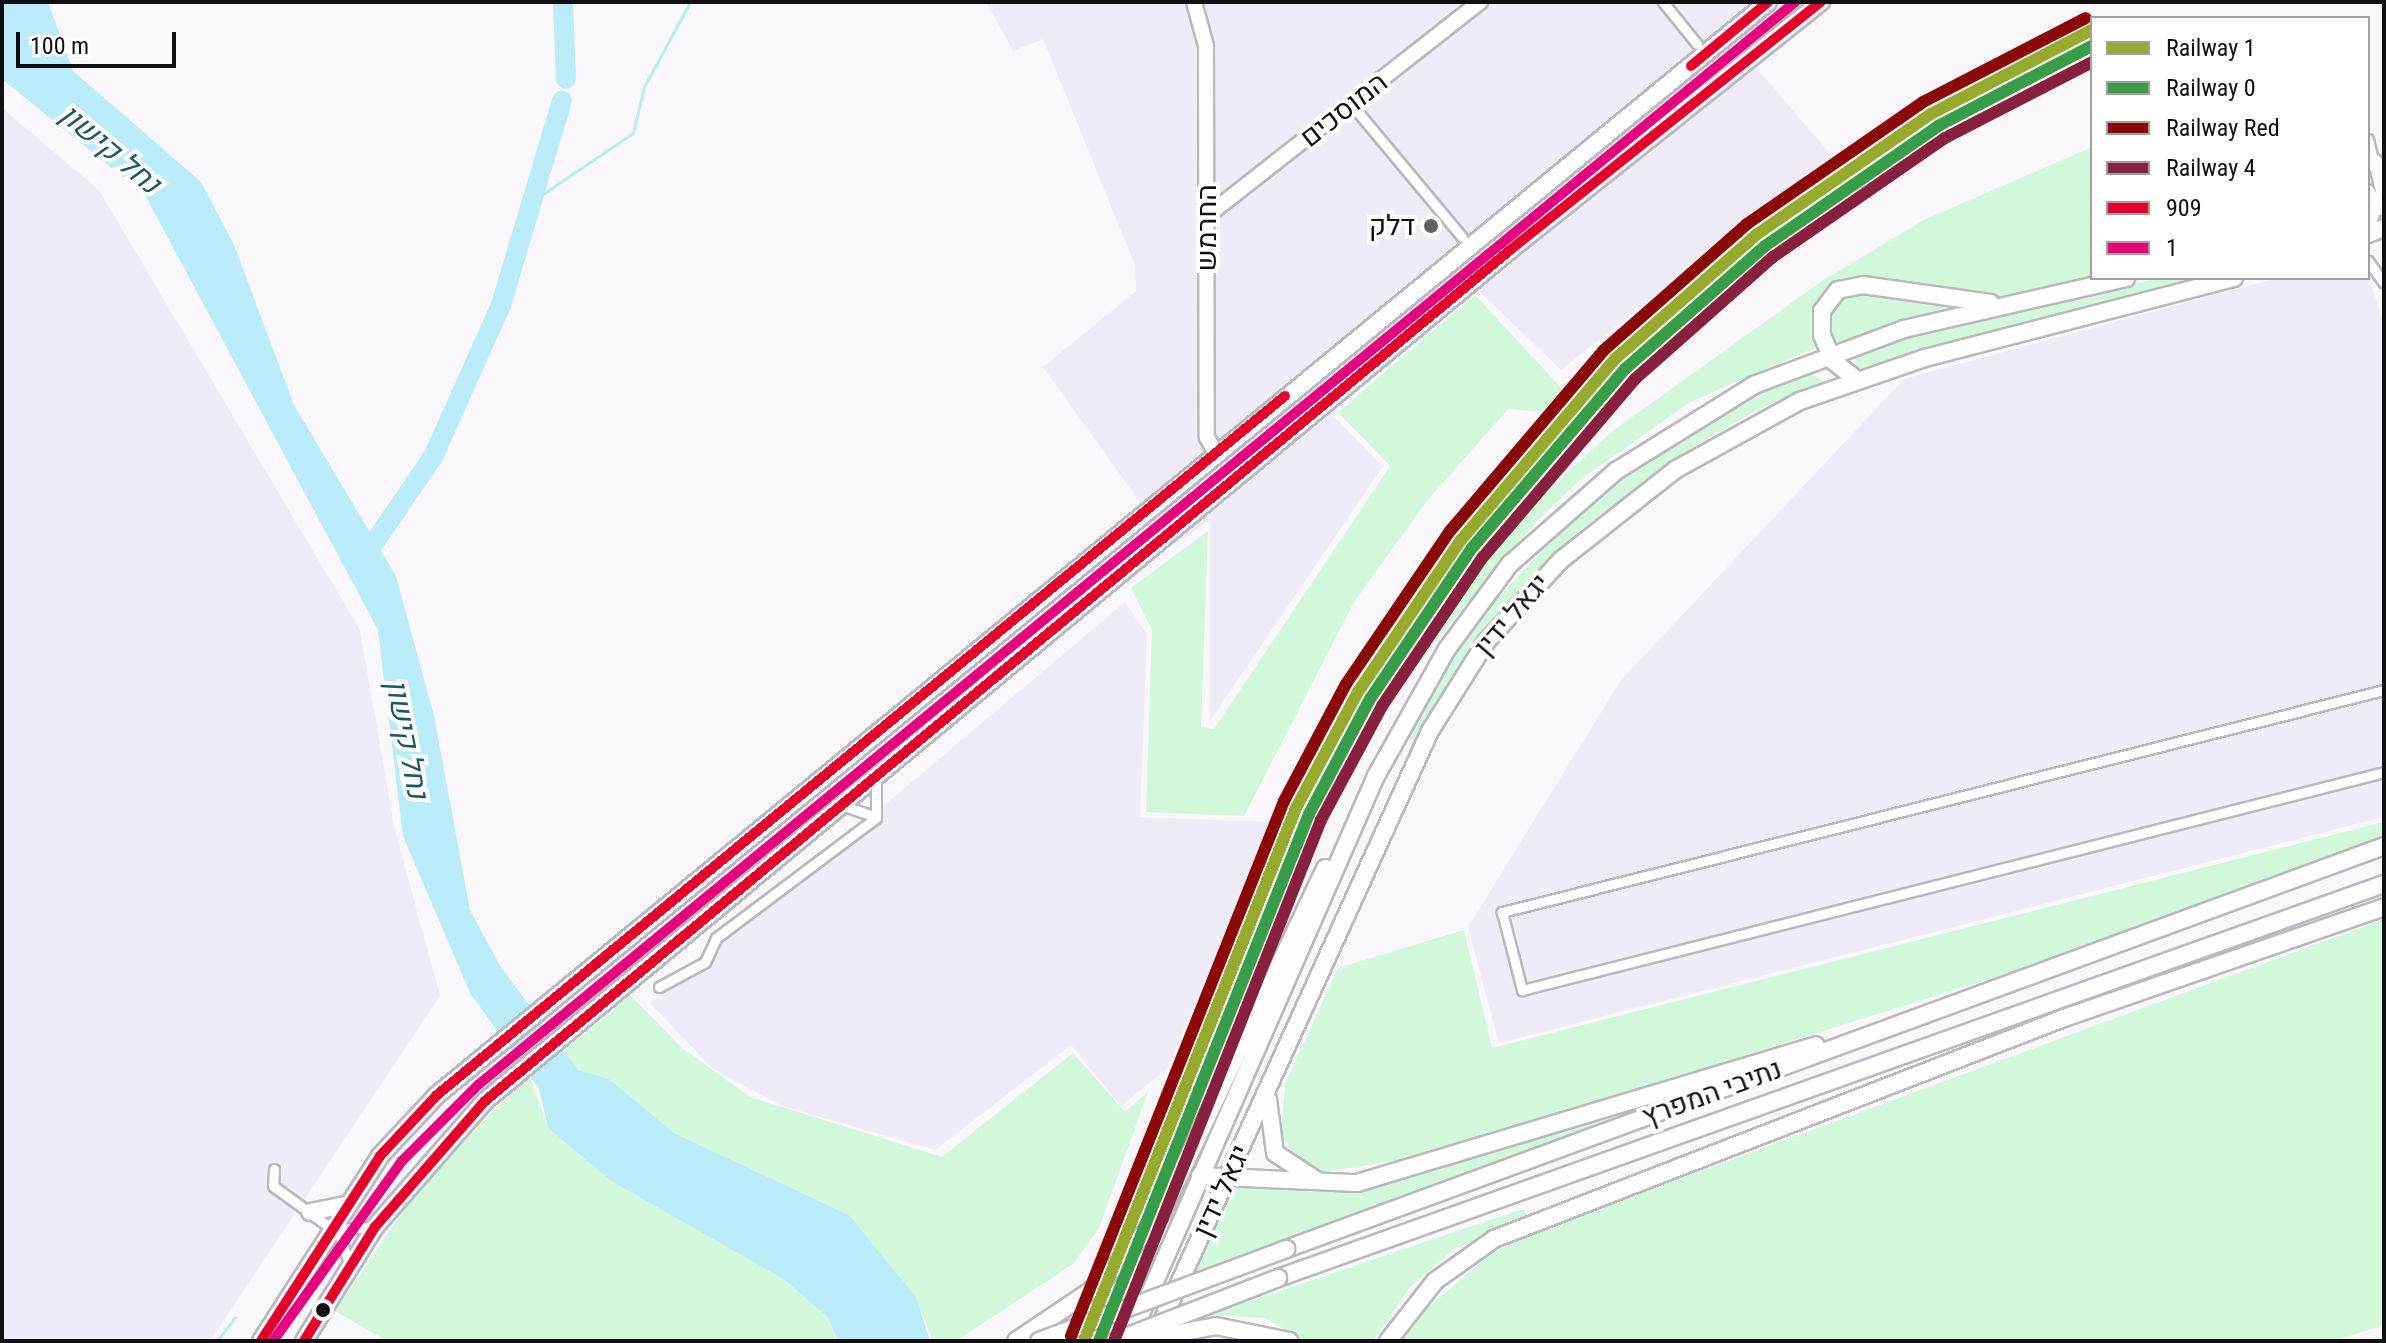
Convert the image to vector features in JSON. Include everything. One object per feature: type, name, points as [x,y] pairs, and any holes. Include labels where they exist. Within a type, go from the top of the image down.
[{"type":"highway","points":[[261,1341],[347,1204],[401,1133],[466,1071],[1768,2]]},
{"type":"highway","points":[[304,1341],[375,1227],[485,1101],[1821,2]]},
{"type":"highway","name":"יגאל ידין","points":[[1129,1341],[1376,776],[1459,631],[1538,536],[1696,416],[1829,353],[2016,303],[2117,280]]},
{"type":"highway","name":"יגאל ידין","points":[[1153,1341],[1269,1092],[1410,770],[1486,642],[1588,536],[1675,470],[1769,415],[1856,379],[2227,280]]},
{"type":"highway","points":[[1856,379],[1829,353],[1822,311],[1846,286],[2016,303]]},
{"type":"highway","points":[[1016,1341],[1099,1285],[1150,1229],[1261,999],[1376,776]]},
{"type":"highway","name":"נתיבי המפרץ","points":[[1039,1341],[2384,846]]},
{"type":"highway","name":"נתיבי המפרץ","points":[[1115,1341],[1278,1278],[2384,884]]},
{"type":"highway","points":[[1666,1141],[2064,1018],[2384,907]]},
{"type":"highway","points":[[1200,1176],[1230,1173],[1335,1186],[1978,995]]},
{"type":"highway","points":[[1388,1341],[1435,1281],[1494,1239],[2064,1018]]},
{"type":"highway","points":[[1269,1092],[1275,1153],[1302,1176],[1335,1186]]},
{"type":"highway","points":[[310,1212],[347,1204]]},
{"type":"highway","points":[[1136,1341],[1216,1326],[1289,1341]]},
{"type":"street","name":"החרמש","points":[[1194,2],[1206,46],[1207,437],[1215,453]]},
{"type":"street","name":"המוסכים","points":[[1207,216],[1480,2]]},
{"type":"street","points":[[1663,2],[1697,44]]},
{"type":"street","points":[[1352,105],[1462,237]]},
{"type":"street","points":[[2370,144],[2379,168],[2377,220]]},
{"type":"street","points":[[2370,196],[2377,220]]},
{"type":"street","points":[[2370,264],[2384,283]]},
{"type":"street","points":[[2384,690],[1502,912],[1522,990],[2384,772]]},
{"type":"street","points":[[876,818],[877,776]]},
{"type":"street","points":[[840,806],[859,806],[876,818]]},
{"type":"street","points":[[659,987],[705,962],[716,938],[876,818]]},
{"type":"street","points":[[274,1169],[273,1186],[331,1227],[347,1245],[349,1267]]},
{"type":"street","points":[[331,1227],[349,1233],[375,1227]]},
{"type":"shaded area","points":[[986,2],[1832,2],[1754,65],[1832,156],[1561,370],[1478,290],[1331,414],[1383,466],[1210,721],[1210,520],[1172,547],[1043,367],[1136,291],[1135,265],[1043,39],[1013,51]]},
{"type":"shaded area","points":[[2,108],[99,190],[360,630],[394,826],[440,996],[210,1341],[2,1341]]},
{"type":"shaded area","points":[[2270,280],[2370,280],[2384,325],[2384,817],[1499,1043],[1468,927],[1621,680],[1904,379]]},
{"type":"shaded area","points":[[1125,602],[1147,634],[1140,817],[1274,822],[1167,1069],[1121,1106],[1071,1045],[935,1150],[782,1106],[713,1069],[650,1003]]},
{"type":"green space","points":[[2090,148],[2090,278],[2000,297],[1828,289],[1818,304],[1820,346],[1690,402],[1581,479],[1536,522],[1436,640],[1337,783],[1477,555],[1614,430],[1822,281],[1924,220]]},
{"type":"green space","points":[[2151,280],[2206,280],[1859,371],[1853,357],[1918,334]]},
{"type":"green space","points":[[1849,289],[1955,303],[1965,308],[1833,344],[1827,313]]},
{"type":"green space","points":[[1475,295],[1565,392],[1545,412],[1508,409],[1426,502],[1354,602],[1244,816],[1146,812],[1152,630],[1131,588],[1208,531],[1201,727],[1214,729],[1390,466],[1338,412]]},
{"type":"green space","points":[[1805,370],[1826,383],[1759,409],[1694,446],[1576,533],[1487,626],[1414,740],[1406,736],[1476,622],[1565,525],[1670,442]]},
{"type":"green space","points":[[2384,822],[2384,837],[2032,966],[1418,1157],[1325,1172],[1295,1156],[1281,1134],[1285,1084],[1338,968],[1464,930],[1492,1048]]},
{"type":"green space","points":[[2384,919],[2384,1325],[2334,1341],[1403,1341],[1419,1315],[1492,1253],[1552,1226]]},
{"type":"green space","points":[[630,995],[681,1047],[750,1097],[942,1157],[1073,1053],[1125,1112],[1148,1092],[1099,1228],[1073,1264],[956,1341],[933,1341],[915,1297],[849,1215],[674,1133],[609,1079],[578,1070],[564,1051]]},
{"type":"green space","points":[[529,1075],[548,1128],[611,1181],[785,1280],[828,1318],[838,1341],[387,1341],[335,1311],[420,1186]]},
{"type":"green space","points":[[1605,1118],[1608,1124],[1194,1273],[1239,1181],[1310,1192],[1362,1190]]},
{"type":"green space","points":[[1523,1209],[1528,1216],[1453,1250],[1410,1287],[1373,1341],[1305,1341],[1265,1318],[1208,1315]]},
{"type":"water","name":"נחל קישון","points":[[2,2],[48,2],[73,71],[201,182],[234,245],[294,405],[396,576],[434,716],[470,910],[500,966],[578,1070],[609,1079],[674,1133],[849,1215],[916,1297],[930,1341],[838,1341],[828,1318],[785,1280],[611,1181],[548,1128],[539,1089],[470,993],[403,836],[378,630],[145,195],[2,79]]},
{"type":"waterway","points":[[563,2],[566,79]]},
{"type":"waterway","points":[[537,198],[633,133],[644,87],[690,2]]},
{"type":"waterway","points":[[361,562],[433,457],[501,305],[562,101]]},
{"type":"waterway","points":[[217,1341],[235,1317]]},
{"type":"rail line","name":"Red","points":[[1071,1336],[1284,801],[1346,684],[1450,531],[1604,350],[1747,224],[1923,102],[2086,18]]},
{"type":"rail line","name":"1","points":[[1084,1341],[1296,808],[1358,692],[1461,540],[1615,359],[1756,235],[1931,114],[2090,31]]},
{"type":"rail line","name":"0","points":[[1099,1341],[1309,814],[1370,699],[1472,548],[1625,369],[1765,246],[1938,126],[2090,47]]},
{"type":"rail line","name":"4","points":[[1114,1341],[1321,820],[1382,706],[1483,557],[1635,379],[1773,257],[1945,138],[2090,63]]},
{"type":"transit line","name":"909","points":[[1691,66],[1768,2]]},
{"type":"transit line","name":"1","points":[[273,1341],[402,1161],[478,1085],[1795,2]]},
{"type":"transit line","name":"909","points":[[304,1341],[375,1227],[485,1101],[1510,250],[1821,2]]},
{"type":"transit line","name":"909","points":[[261,1341],[380,1156],[437,1095],[1285,396]]},
{"type":"place","name":"דלק","points":[[1431,226]]}]
